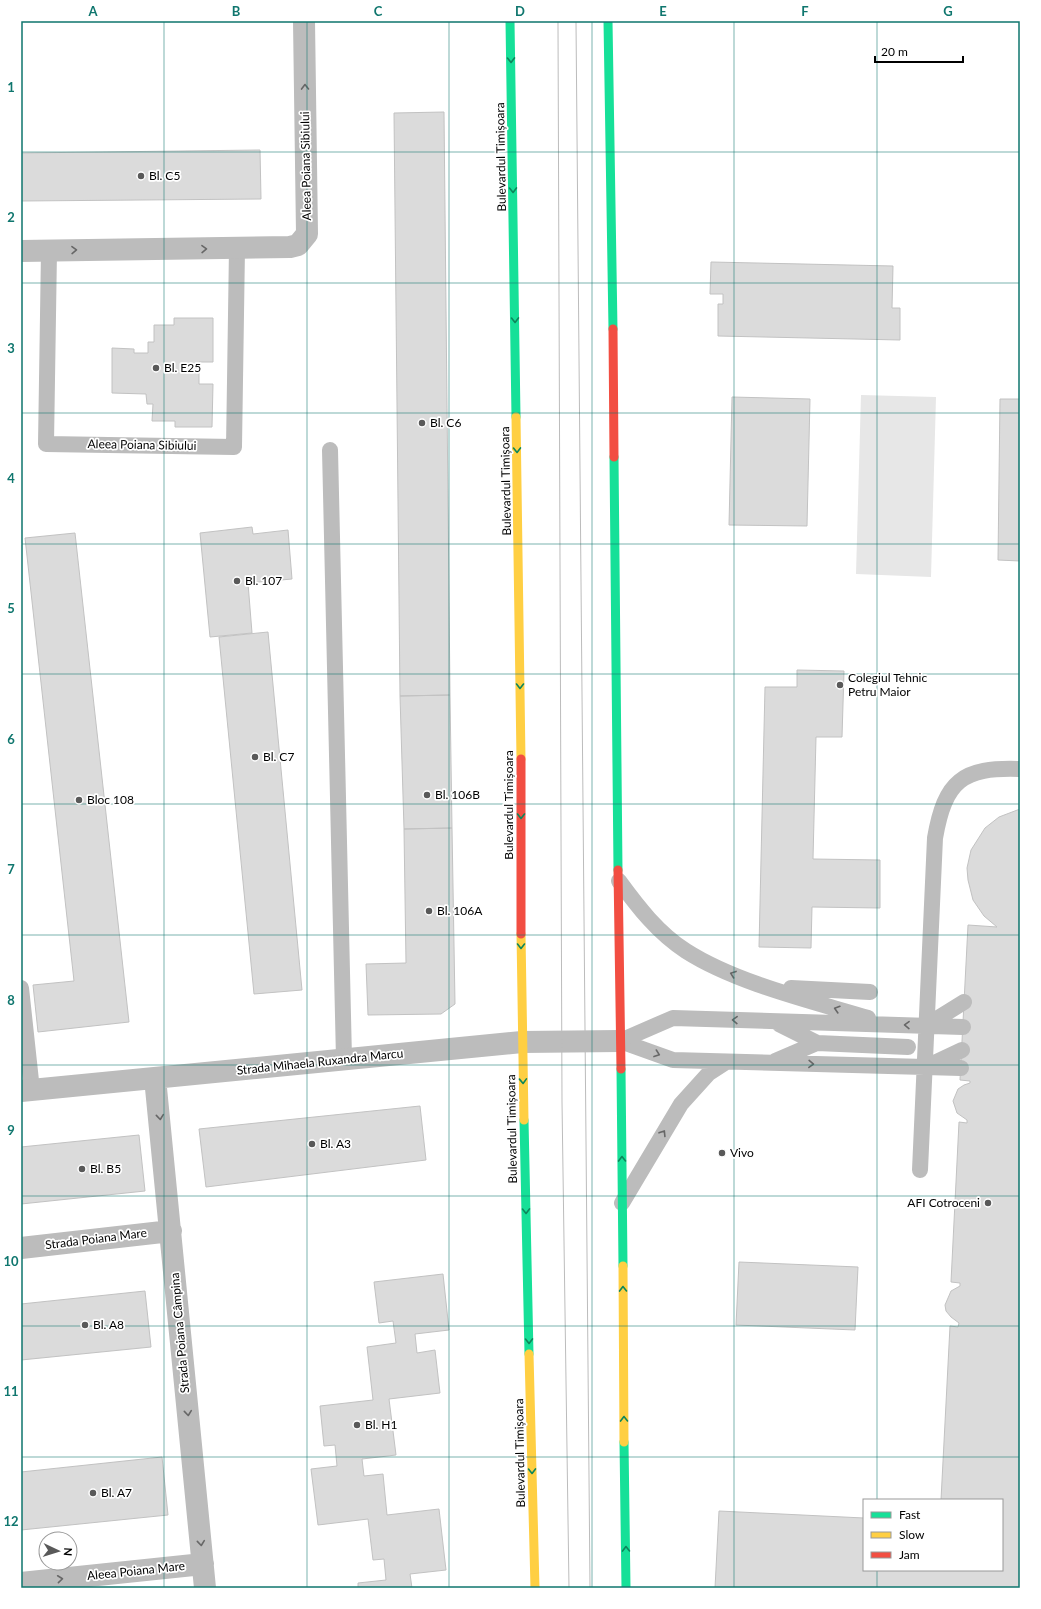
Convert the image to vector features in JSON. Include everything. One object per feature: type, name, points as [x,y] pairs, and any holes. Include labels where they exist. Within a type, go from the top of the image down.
[{"type":"main road","name":"Bulevardul Timișoara","points":[[510,21],[520,647],[522,1042],[535,1588]]},
{"type":"main road","points":[[608,21],[626,1588]]},
{"type":"street","name":"Aleea Poiana Sibiului","points":[[21,251],[290,248],[298,245],[307,234],[304,21]]},
{"type":"street","name":"Strada Mihaela Ruxandra Marcu","points":[[27,1090],[522,1042],[620,1041]]},
{"type":"street","name":"Strada Poiana Câmpina","points":[[155,1078],[205,1588]]},
{"type":"street","name":"Strada Poiana Mare","points":[[21,1248],[171,1231]]},
{"type":"street","name":"Aleea Poiana Mare","points":[[21,1583],[203,1564]]},
{"type":"lane","name":"Aleea Poiana Sibiului","points":[[49,251],[46,444],[234,447],[237,248]]},
{"type":"lane","points":[[330,450],[344,1059]]},
{"type":"lane","points":[[920,1170],[935,838],[939,817],[946,798],[958,783],[976,772],[995,768],[1020,769]]},
{"type":"lane","points":[[619,881],[642,912],[662,932],[685,951],[717,968],[770,988],[888,1024]]},
{"type":"lane","points":[[21,988],[27,1090]]},
{"type":"lane","points":[[770,988],[870,992]]},
{"type":"lane","points":[[927,1025],[964,1002]]},
{"type":"lane","points":[[620,1041],[673,1018],[963,1027]]},
{"type":"lane","points":[[774,1021],[817,1043],[908,1047]]},
{"type":"lane","points":[[620,1041],[673,1060],[961,1068]]},
{"type":"lane","points":[[772,1063],[817,1043]]},
{"type":"lane","points":[[925,1067],[962,1050]]},
{"type":"lane","points":[[622,1203],[681,1104],[709,1073],[726,1062]]},
{"type":"shaded area","points":[[861,395],[936,397],[931,577],[856,574]]},
{"type":"building","name":"Bl. C6","points":[[444,112],[450,695],[400,696],[394,113]]},
{"type":"building","name":"Bl. C5","points":[[260,150],[261,199],[21,201],[21,153]]},
{"type":"building","points":[[711,262],[893,266],[892,308],[900,308],[900,340],[718,336],[718,304],[723,304],[723,294],[710,294]]},
{"type":"building","name":"Bl. E25","points":[[174,318],[213,318],[213,362],[199,362],[199,384],[213,384],[212,427],[175,427],[175,421],[152,421],[153,404],[147,404],[146,394],[112,393],[112,348],[134,349],[134,353],[148,353],[148,342],[154,342],[154,325],[174,325]]},
{"type":"building","points":[[732,397],[810,399],[807,526],[729,525]]},
{"type":"building","points":[[1000,399],[1020,399],[1020,561],[998,560]]},
{"type":"building","name":"Bl. 107","points":[[252,527],[253,534],[288,530],[292,579],[248,583],[252,633],[210,637],[200,533]]},
{"type":"building","name":"Bloc 108","points":[[75,533],[129,1022],[38,1032],[33,985],[74,981],[25,538]]},
{"type":"building","name":"Bl. C7","points":[[268,632],[302,990],[254,994],[219,637]]},
{"type":"building","points":[[797,670],[844,671],[842,737],[816,737],[813,859],[880,860],[880,908],[812,907],[811,948],[759,947],[765,687],[797,687]]},
{"type":"building","name":"Bl. 106B","points":[[450,695],[452,828],[404,829],[400,696]]},
{"type":"building","name":"AFI Cotroceni","points":[[1020,809],[1020,1588],[715,1588],[719,1511],[863,1518],[863,1571],[1003,1571],[1003,1499],[941,1499],[950,1326],[958,1327],[959,1323],[946,1311],[945,1305],[951,1291],[960,1286],[960,1283],[951,1282],[959,1122],[967,1123],[967,1120],[957,1113],[953,1101],[958,1089],[970,1083],[970,1081],[960,1080],[968,925],[997,927],[984,916],[973,900],[968,880],[967,868],[971,850],[985,828],[999,817]]},
{"type":"building","name":"Bl. 106A","points":[[452,828],[455,1004],[441,1014],[368,1015],[366,964],[406,963],[404,829]]},
{"type":"building","name":"Bl. A3","points":[[420,1106],[426,1160],[206,1187],[199,1129]]},
{"type":"building","name":"Bl. B5","points":[[139,1135],[145,1191],[21,1204],[21,1147]]},
{"type":"building","points":[[739,1262],[858,1267],[855,1330],[736,1325]]},
{"type":"building","name":"Bl. H1","points":[[443,1274],[449,1330],[415,1334],[417,1353],[435,1350],[440,1393],[389,1399],[396,1455],[362,1459],[364,1476],[383,1474],[387,1515],[439,1509],[446,1570],[410,1574],[412,1588],[358,1588],[358,1583],[386,1580],[384,1559],[373,1560],[368,1519],[318,1525],[311,1469],[337,1466],[335,1445],[324,1446],[320,1406],[373,1400],[367,1347],[396,1343],[393,1321],[379,1323],[374,1282]]},
{"type":"building","name":"Bl. A8","points":[[145,1291],[151,1347],[21,1360],[21,1304]]},
{"type":"building","name":"Bl. A7","points":[[162,1457],[168,1515],[21,1530],[21,1472]]},
{"type":"tram line","points":[[558,21],[562,1102],[569,1588]]},
{"type":"tram line","points":[[576,21],[590,1588]]},
{"type":"traffic: fast","points":[[510,21],[516,417]]},
{"type":"traffic: fast","points":[[608,21],[613,329]]},
{"type":"traffic: fast","points":[[614,457],[618,870]]},
{"type":"traffic: fast","points":[[621,1069],[623,1266]]},
{"type":"traffic: fast","points":[[524,1120],[529,1354]]},
{"type":"traffic: fast","points":[[624,1442],[626,1588]]},
{"type":"traffic: slow","points":[[516,417],[521,759]]},
{"type":"traffic: slow","points":[[521,934],[524,1120]]},
{"type":"traffic: slow","points":[[623,1266],[624,1442]]},
{"type":"traffic: slow","points":[[529,1354],[535,1588]]},
{"type":"traffic: jam","points":[[613,329],[614,457]]},
{"type":"traffic: jam","points":[[521,759],[521,934]]},
{"type":"traffic: jam","points":[[618,870],[621,1069]]},
{"type":"place","name":"Bl. C5","points":[[141,176]]},
{"type":"place","name":"Bl. E25","points":[[156,368]]},
{"type":"place","name":"Bl. C6","points":[[422,423]]},
{"type":"place","name":"Bl. 107","points":[[237,581]]},
{"type":"place","name":"Colegiul Tehnic Petru Maior","points":[[840,685]]},
{"type":"place","name":"Bl. C7","points":[[255,757]]},
{"type":"place","name":"Bl. 106B","points":[[427,795]]},
{"type":"place","name":"Bloc 108","points":[[79,800]]},
{"type":"place","name":"Bl. 106A","points":[[429,911]]},
{"type":"place","name":"Bl. A3","points":[[312,1144]]},
{"type":"place","name":"Vivo","points":[[722,1153]]},
{"type":"place","name":"Bl. B5","points":[[82,1169]]},
{"type":"place","name":"AFI Cotroceni","points":[[988,1203]]},
{"type":"place","name":"Bl. A8","points":[[85,1325]]},
{"type":"place","name":"Bl. H1","points":[[357,1425]]},
{"type":"place","name":"Bl. A7","points":[[93,1493]]}]
